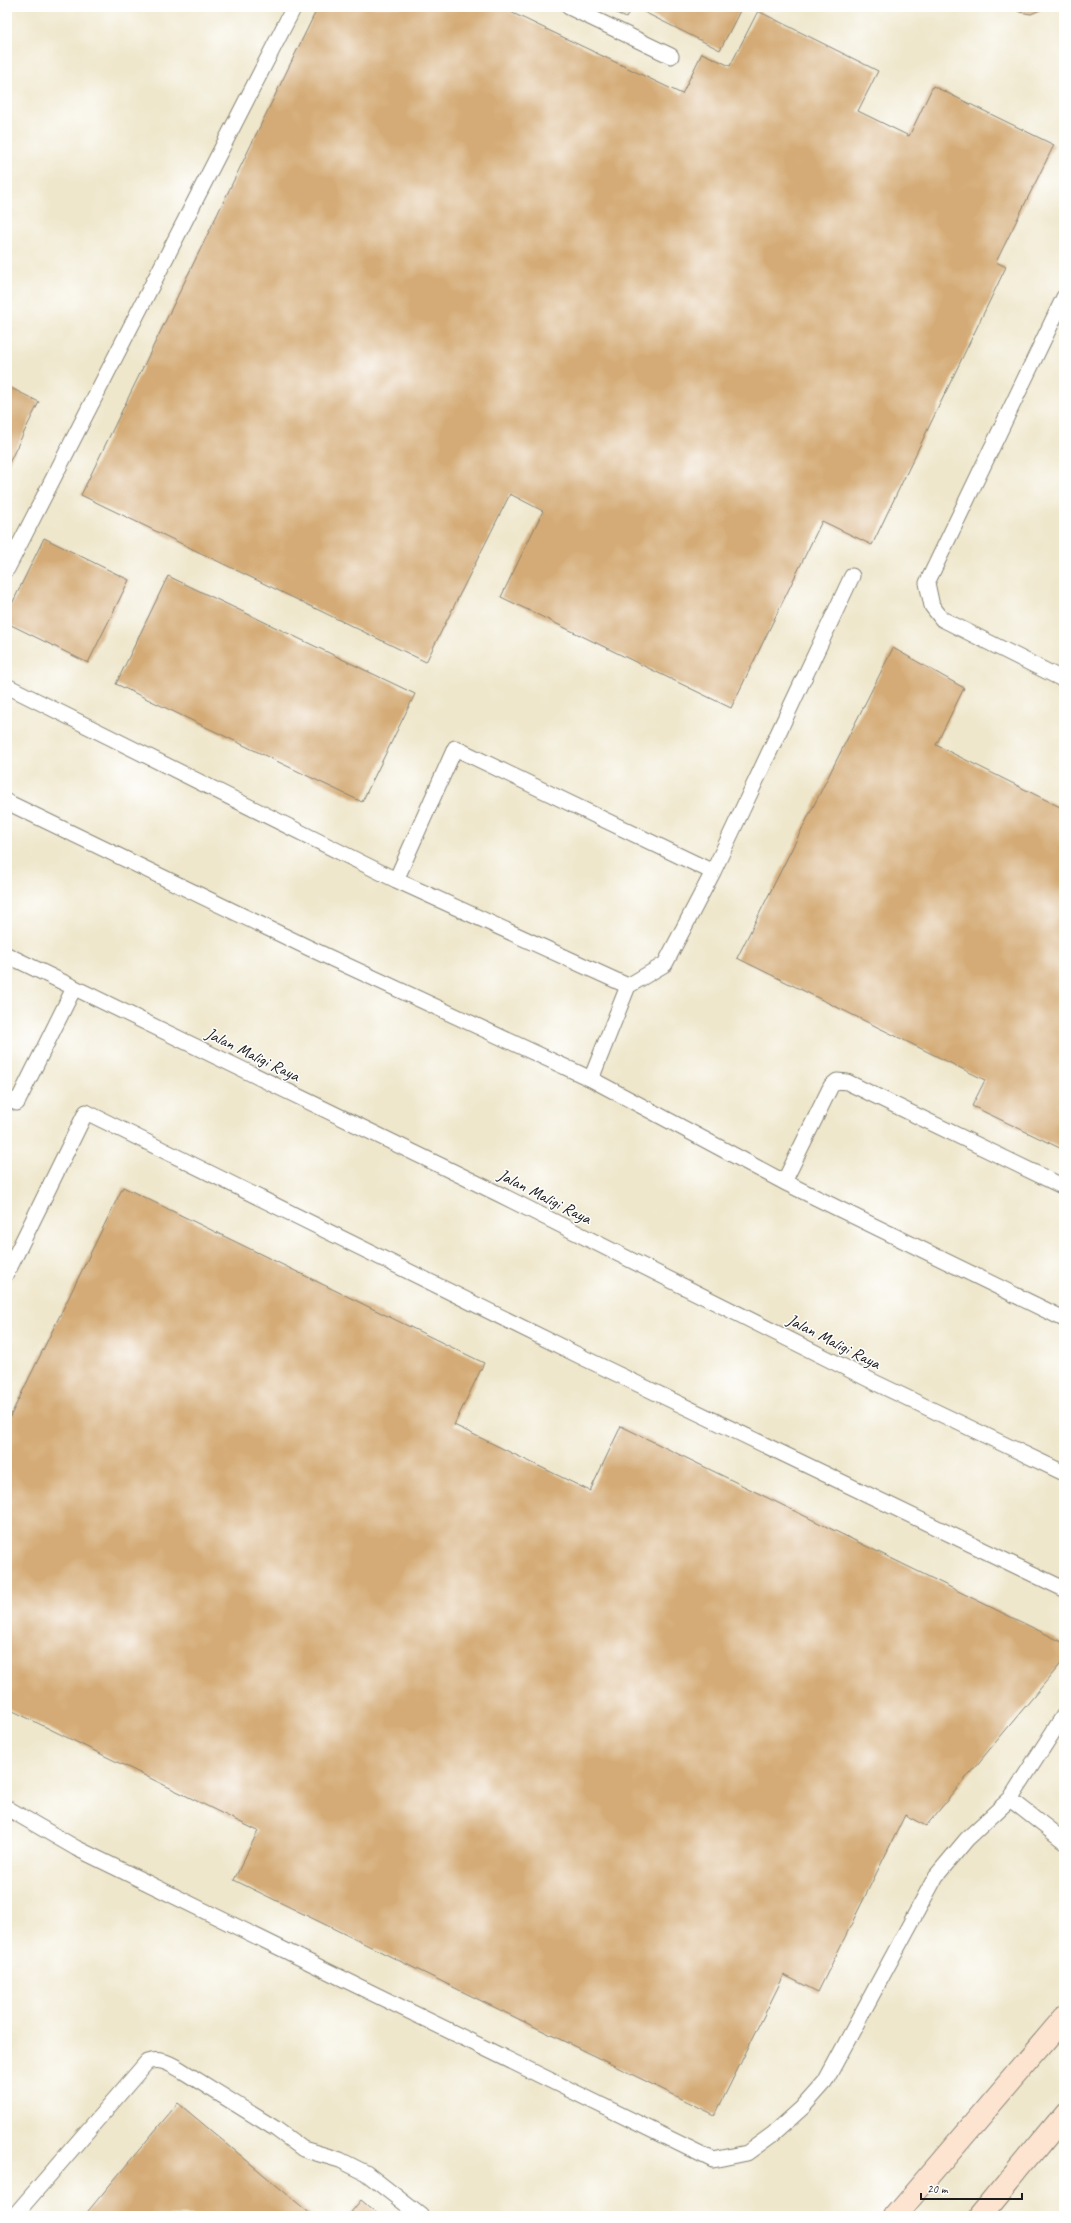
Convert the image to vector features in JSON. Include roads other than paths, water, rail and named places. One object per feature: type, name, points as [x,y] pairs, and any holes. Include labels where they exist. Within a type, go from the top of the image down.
[{"type":"street","points":[[895,2216],[1064,2018]]},
{"type":"street","points":[[980,2216],[1064,2114]]},
{"type":"lane","points":[[7,569],[294,7]]},
{"type":"lane","points":[[569,7],[671,56]]},
{"type":"lane","points":[[1064,297],[927,583],[932,606],[942,619],[1064,680]]},
{"type":"lane","points":[[591,1079],[628,986],[665,964],[713,872],[852,576]]},
{"type":"lane","points":[[7,686],[396,880],[628,986]]},
{"type":"lane","points":[[396,880],[455,748],[713,872]]},
{"type":"lane","points":[[7,802],[309,948],[591,1079],[784,1182],[1064,1319]]},
{"type":"lane","name":"Jalan Maligi Raya","points":[[7,956],[499,1194],[876,1383],[1064,1473]]},
{"type":"lane","points":[[7,1098],[17,1102],[74,988]]},
{"type":"lane","points":[[784,1182],[831,1086],[837,1081],[846,1082],[1064,1187]]},
{"type":"lane","points":[[7,1273],[86,1112],[578,1355],[1064,1589]]},
{"type":"lane","points":[[7,1808],[83,1851],[713,2160],[748,2153],[773,2134],[802,2108],[825,2082],[936,1876],[967,1839],[1010,1799],[1064,1715]]},
{"type":"lane","points":[[1010,1799],[1064,1841]]},
{"type":"lane","points":[[14,2216],[147,2062],[157,2059],[167,2062],[181,2070],[276,2129],[303,2149],[340,2160],[366,2173],[421,2216]]}]
